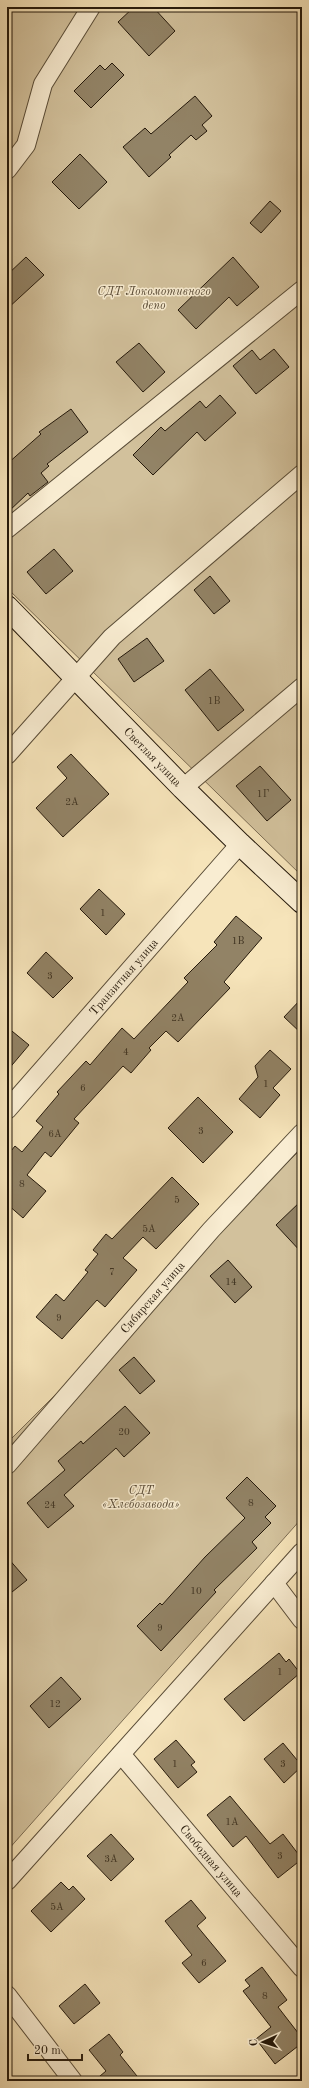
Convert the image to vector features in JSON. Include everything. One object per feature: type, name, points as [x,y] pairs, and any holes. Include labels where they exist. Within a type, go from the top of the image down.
[{"type":"street","points":[[7,170],[26,146],[43,84],[91,7]]},
{"type":"street","points":[[7,529],[302,290]]},
{"type":"street","points":[[7,755],[112,637],[302,474]]},
{"type":"street","name":"Светлая улица","points":[[7,607],[183,788],[240,844],[299,896]]},
{"type":"street","points":[[183,788],[302,687]]},
{"type":"street","name":"Транзитная улица","points":[[7,1110],[240,844]]},
{"type":"street","name":"Сибирская улица","points":[[7,1465],[211,1230],[302,1133]]},
{"type":"street","points":[[7,1881],[302,1552]]},
{"type":"street","points":[[274,1582],[302,1620]]},
{"type":"street","name":"Свободная улица","points":[[121,1754],[302,1968]]},
{"type":"street","points":[[7,1995],[73,2081]]},
{"type":"green space","name":"СДТ Локомотивного депо","points":[[7,7],[302,7],[302,876],[7,588]]},
{"type":"green space","name":"СДТ «Хлебозавода»","points":[[302,1148],[302,1518],[7,1851],[7,1443]]},
{"type":"building","points":[[134,7],[153,7],[175,31],[149,56],[118,22]]},
{"type":"building","points":[[112,63],[124,75],[91,108],[74,91],[100,65],[105,70]]},
{"type":"building","points":[[195,96],[212,116],[202,125],[207,131],[196,140],[191,135],[169,155],[171,157],[149,177],[123,147],[145,128],[151,134]]},
{"type":"building","points":[[80,154],[107,182],[79,209],[52,182]]},
{"type":"building","points":[[270,201],[281,211],[261,233],[250,223]]},
{"type":"building","points":[[26,257],[44,275],[7,309],[7,275]]},
{"type":"building","points":[[233,257],[259,287],[237,306],[229,297],[196,329],[178,310]]},
{"type":"building","points":[[139,343],[165,372],[143,392],[116,362]]},
{"type":"building","points":[[274,349],[289,367],[256,394],[233,366],[252,350],[260,360]]},
{"type":"building","points":[[220,395],[236,413],[205,441],[197,432],[153,475],[133,455],[161,427],[165,431],[200,401],[206,408]]},
{"type":"building","points":[[71,409],[88,432],[47,464],[49,466],[41,473],[48,482],[30,496],[28,493],[7,513],[7,464],[41,434],[39,432]]},
{"type":"building","points":[[54,549],[73,571],[46,594],[27,572]]},
{"type":"building","points":[[210,576],[230,601],[214,614],[194,590]]},
{"type":"building","points":[[147,638],[164,661],[134,682],[118,659]]},
{"type":"building","points":[[210,669],[244,710],[218,731],[185,690]]},
{"type":"building","points":[[71,754],[109,794],[63,837],[36,808],[67,778],[57,767]]},
{"type":"building","points":[[260,766],[291,800],[267,821],[236,786]]},
{"type":"building","points":[[99,889],[125,914],[106,935],[80,909]]},
{"type":"building","points":[[236,916],[262,938],[224,982],[230,988],[178,1042],[166,1031],[149,1048],[151,1050],[131,1073],[123,1066],[74,1119],[79,1123],[51,1157],[45,1152],[27,1175],[46,1191],[23,1218],[7,1204],[7,1156],[15,1146],[22,1152],[43,1127],[36,1121],[59,1094],[57,1092],[86,1061],[90,1065],[122,1028],[134,1039],[188,982],[184,978],[217,945],[214,942]]},
{"type":"building","points":[[46,952],[73,978],[53,998],[27,973]]},
{"type":"building","points":[[302,998],[302,1034],[284,1017]]},
{"type":"building","points":[[7,1027],[29,1045],[7,1071]]},
{"type":"building","points":[[270,1050],[291,1069],[273,1088],[280,1095],[260,1118],[239,1099],[258,1077],[255,1066]]},
{"type":"building","points":[[198,1097],[233,1132],[203,1163],[168,1128]]},
{"type":"building","points":[[172,1177],[199,1204],[156,1249],[143,1237],[123,1258],[137,1270],[105,1307],[97,1300],[62,1339],[36,1317],[56,1294],[64,1301],[88,1272],[85,1270],[98,1254],[93,1250],[106,1234],[112,1239]]},
{"type":"building","points":[[302,1200],[302,1253],[276,1225]]},
{"type":"building","points":[[228,1260],[252,1287],[235,1303],[210,1276]]},
{"type":"building","points":[[134,1357],[155,1381],[140,1394],[119,1370]]},
{"type":"building","points":[[125,1406],[150,1433],[124,1457],[116,1448],[64,1495],[74,1506],[48,1528],[27,1503],[65,1470],[58,1461],[81,1441],[83,1444]]},
{"type":"building","points":[[247,1477],[276,1506],[265,1517],[271,1523],[252,1542],[257,1548],[214,1590],[216,1592],[161,1651],[137,1626],[160,1603],[162,1605],[205,1557],[245,1518],[226,1498]]},
{"type":"building","points":[[7,1557],[27,1580],[7,1596]]},
{"type":"building","points":[[279,1653],[286,1662],[289,1659],[300,1673],[244,1721],[224,1699]]},
{"type":"building","points":[[61,1677],[81,1699],[49,1728],[30,1706]]},
{"type":"building","points":[[176,1740],[195,1762],[191,1765],[197,1772],[178,1788],[154,1759]]},
{"type":"building","points":[[283,1743],[302,1766],[284,1783],[264,1759]]},
{"type":"building","points":[[230,1796],[270,1844],[283,1834],[302,1859],[278,1878],[246,1836],[233,1847],[207,1815]]},
{"type":"building","points":[[111,1834],[134,1859],[111,1881],[87,1856]]},
{"type":"building","points":[[61,1882],[69,1890],[73,1886],[85,1899],[51,1932],[31,1911]]},
{"type":"building","points":[[191,1900],[206,1918],[197,1926],[226,1961],[199,1983],[182,1963],[192,1955],[165,1921]]},
{"type":"building","points":[[262,1967],[287,2000],[278,2007],[302,2038],[302,2043],[275,2064],[256,2039],[271,2027],[243,1991],[250,1986],[245,1980]]},
{"type":"building","points":[[85,1984],[100,2003],[74,2024],[59,2006]]},
{"type":"building","points":[[109,2034],[123,2052],[120,2055],[141,2081],[94,2081],[106,2071],[89,2050]]}]
